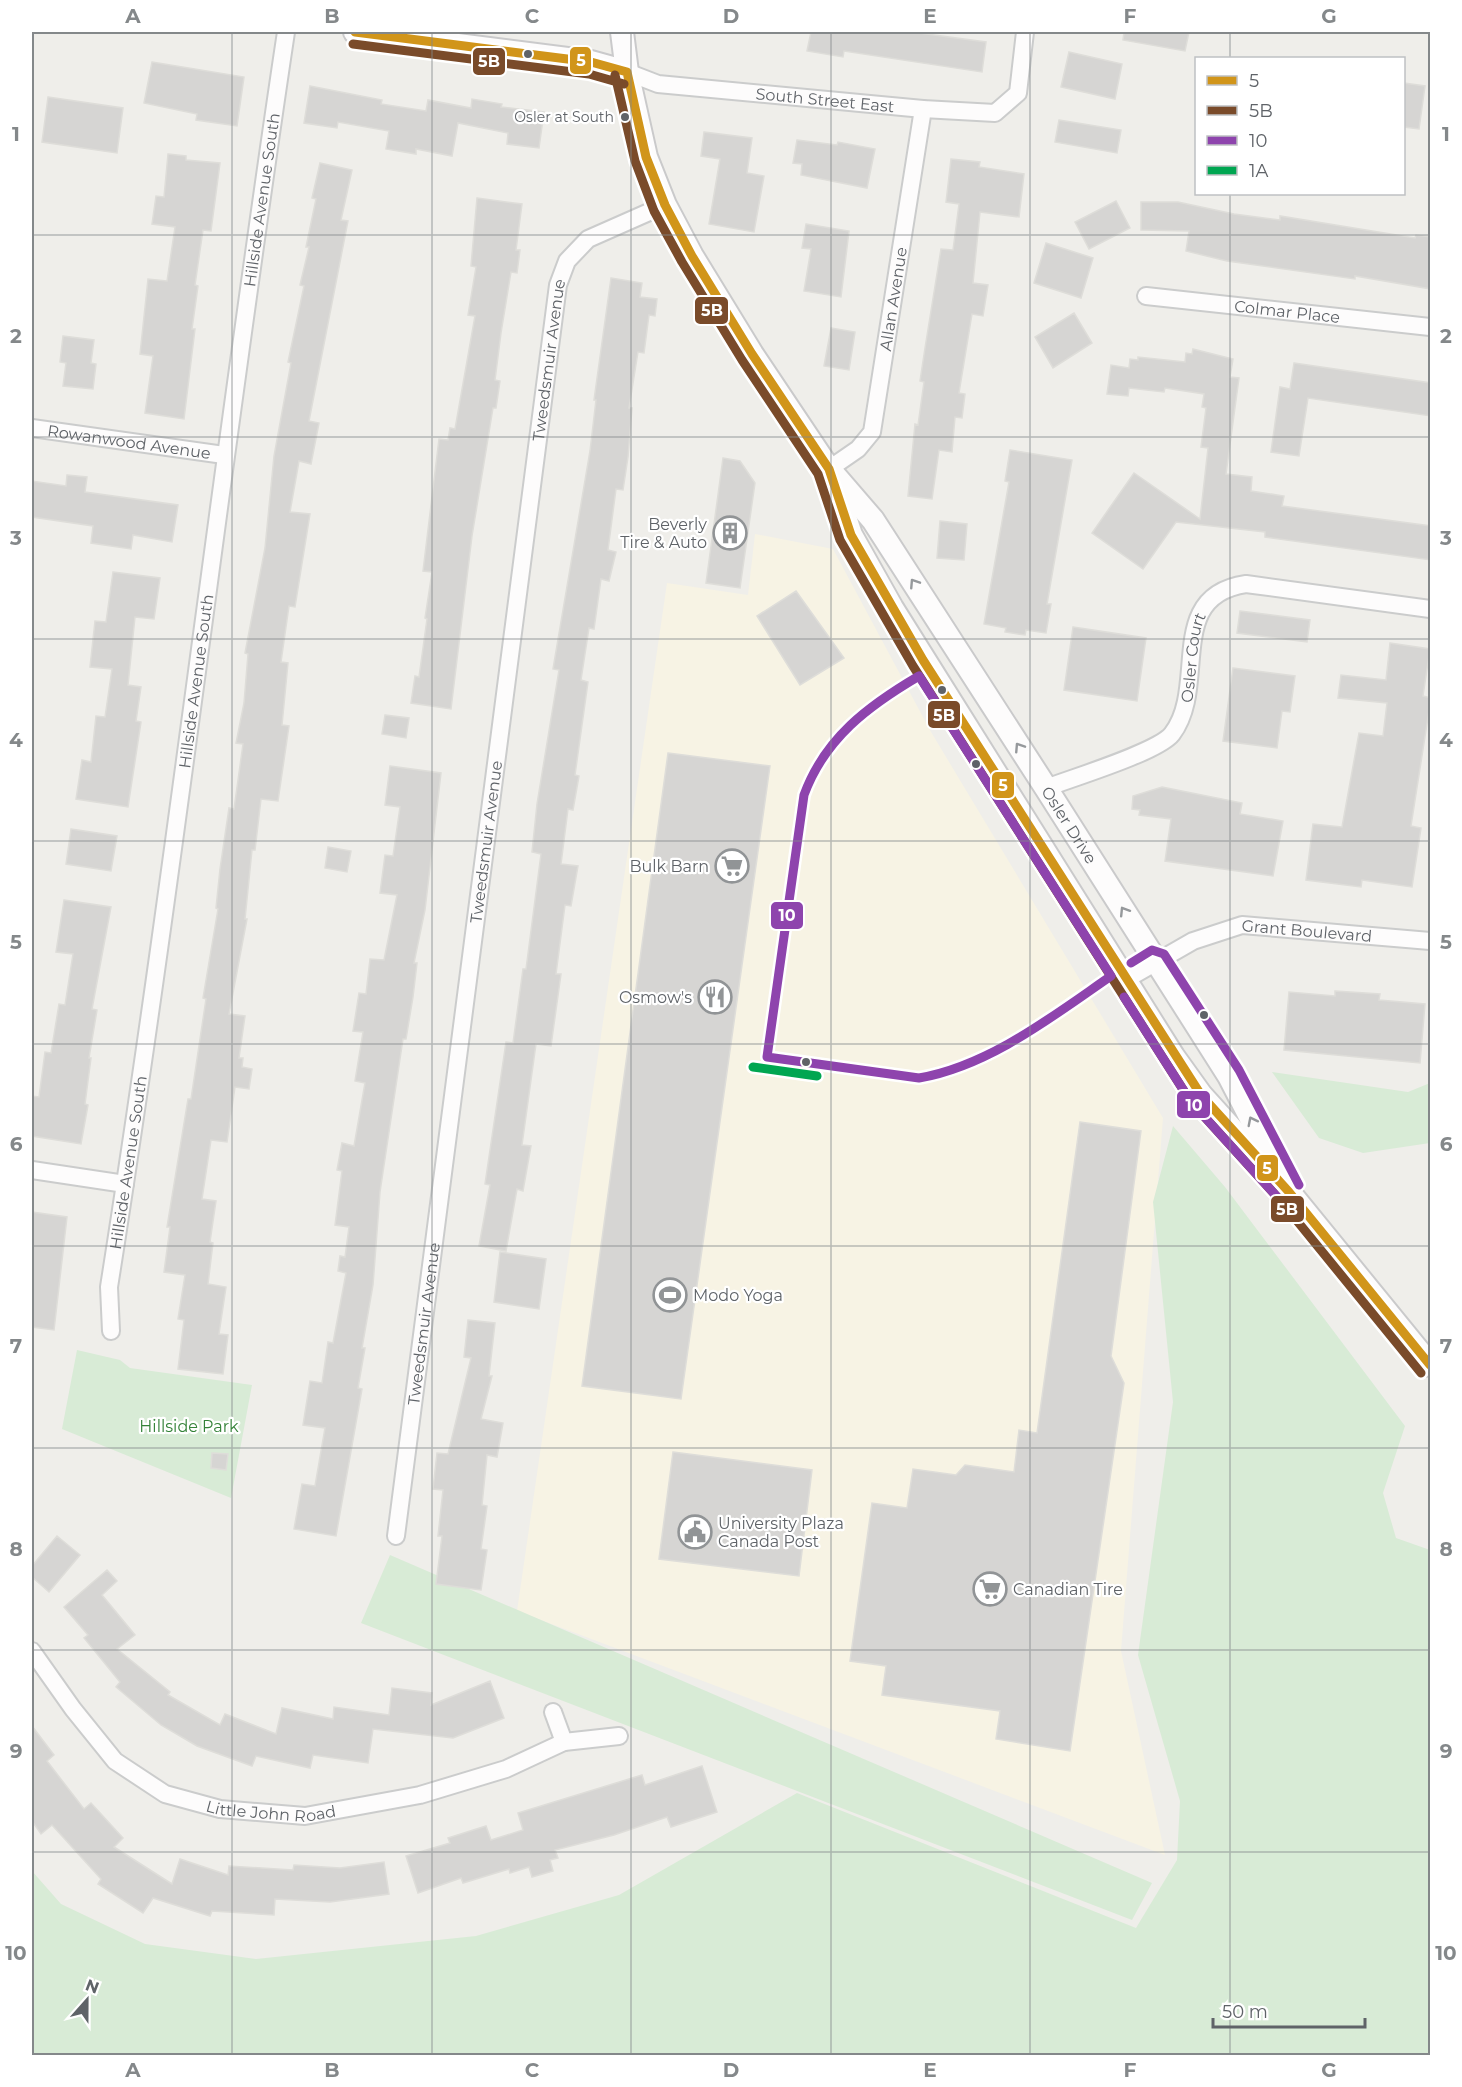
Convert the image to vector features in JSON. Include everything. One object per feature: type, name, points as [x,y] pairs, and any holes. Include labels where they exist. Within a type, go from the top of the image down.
[{"type":"main road","points":[[356,32],[591,62],[627,72]]},
{"type":"main road","name":"Osler Drive","points":[[622,32],[627,72],[646,157],[665,205],[692,256],[746,344],[829,469],[873,520],[1046,788],[1229,1076],[1289,1192]]},
{"type":"main road","name":"Osler Drive","points":[[829,469],[851,535],[892,608],[1125,980],[1201,1095],[1289,1192],[1431,1365]]},
{"type":"street","name":"Hillside Avenue South","points":[[111,1331],[109,1287],[224,455],[286,32]]},
{"type":"street","name":"South Street East","points":[[627,72],[658,84],[923,109],[995,113],[1018,93],[1025,32]]},
{"type":"street","name":"Allan Avenue","points":[[829,469],[858,449],[872,432],[923,109]]},
{"type":"street","name":"Tweedsmuir Avenue","points":[[396,1536],[558,285],[567,261],[588,239],[665,205]]},
{"type":"street","name":"Colmar Place","points":[[1146,296],[1431,327]]},
{"type":"street","name":"Rowanwood Avenue","points":[[32,428],[224,455]]},
{"type":"street","name":"Osler Court","points":[[1046,788],[1153,748],[1171,736],[1184,713],[1196,622],[1203,606],[1214,594],[1231,586],[1246,584],[1431,609]]},
{"type":"street","name":"Grant Boulevard","points":[[1125,980],[1155,961],[1213,932],[1242,925],[1431,941]]},
{"type":"street","points":[[32,1170],[125,1184]]},
{"type":"street","name":"Little John Road","points":[[32,1651],[72,1709],[115,1761],[165,1794],[220,1809],[305,1816],[420,1795],[506,1769],[564,1742],[620,1736]]},
{"type":"street","points":[[554,1712],[564,1742]]},
{"type":"shaded area","points":[[755,534],[833,549],[931,732],[1163,1118],[1121,1651],[1165,1855],[517,1611],[667,583],[748,595]]},
{"type":"green space","points":[[1272,1072],[1408,1092],[1430,1083],[1430,1143],[1363,1153],[1319,1138]]},
{"type":"green space","points":[[1173,1126],[1225,1187],[1405,1426],[1383,1493],[1396,1538],[1430,1550],[1430,2055],[32,2055],[32,1871],[61,1904],[145,1944],[256,1959],[476,1936],[619,1895],[797,1793],[1136,1928],[1177,1860],[1180,1801],[1138,1655],[1173,1402],[1153,1202]]},
{"type":"green space","name":"Hillside Park","points":[[77,1350],[120,1360],[130,1368],[252,1385],[231,1498],[62,1429]]},
{"type":"green space","points":[[390,1555],[1152,1883],[1132,1920],[361,1623]]},
{"type":"building","points":[[811,32],[912,32],[986,42],[982,72],[844,51],[843,57],[807,51]]},
{"type":"building","points":[[1124,32],[1189,32],[1185,51],[1123,40]]},
{"type":"building","points":[[1069,52],[1122,64],[1115,99],[1061,87]]},
{"type":"building","points":[[152,62],[244,77],[237,126],[196,120],[197,114],[144,103]]},
{"type":"building","points":[[1405,83],[1425,86],[1419,129],[1405,127]]},
{"type":"building","points":[[310,86],[382,100],[381,104],[426,111],[428,100],[471,108],[472,99],[502,104],[501,107],[544,112],[539,148],[507,144],[508,133],[458,123],[452,156],[416,149],[416,154],[386,149],[389,131],[338,122],[337,128],[304,123]]},
{"type":"building","points":[[48,97],[123,108],[117,153],[42,142]]},
{"type":"building","points":[[1059,120],[1121,130],[1117,153],[1055,142]]},
{"type":"building","points":[[704,132],[752,138],[747,173],[764,176],[754,232],[709,224],[720,159],[701,156]]},
{"type":"building","points":[[797,140],[837,145],[838,142],[875,149],[867,188],[801,175],[802,164],[793,163]]},
{"type":"building","points":[[168,154],[186,156],[186,160],[220,163],[211,231],[203,230],[195,285],[198,286],[192,329],[195,329],[184,419],[145,413],[153,356],[140,354],[148,279],[167,281],[175,227],[152,224],[156,196],[164,197]]},
{"type":"building","points":[[951,159],[980,162],[979,167],[1024,174],[1019,217],[980,212],[973,283],[988,285],[983,316],[972,314],[959,393],[965,394],[962,418],[955,417],[952,452],[939,450],[932,499],[908,496],[915,424],[918,425],[924,382],[920,381],[941,249],[953,250],[959,204],[946,202]]},
{"type":"building","points":[[320,163],[352,170],[341,220],[348,221],[309,421],[319,423],[311,464],[299,461],[290,512],[310,514],[295,607],[289,606],[281,662],[288,663],[282,725],[289,726],[278,801],[261,799],[255,850],[252,850],[245,919],[247,919],[229,1014],[245,1016],[239,1058],[243,1058],[242,1067],[252,1069],[249,1089],[235,1087],[227,1142],[211,1140],[202,1199],[216,1201],[210,1242],[213,1243],[208,1284],[226,1287],[219,1334],[228,1335],[223,1374],[178,1369],[184,1320],[178,1319],[185,1275],[164,1272],[170,1227],[167,1227],[188,1099],[191,1099],[206,999],[203,998],[218,909],[216,908],[220,869],[229,808],[234,809],[243,744],[236,743],[244,703],[248,654],[245,653],[265,548],[274,456],[291,363],[288,362],[304,286],[300,285],[309,247],[306,247],[316,199],[312,198]]},
{"type":"building","points":[[477,198],[522,204],[516,250],[520,250],[517,273],[511,272],[501,333],[495,380],[500,381],[496,408],[493,408],[472,536],[451,709],[411,703],[415,676],[419,677],[432,572],[423,571],[439,439],[448,440],[450,428],[455,429],[475,316],[468,315],[476,267],[471,266]]},
{"type":"building","points":[[1116,201],[1130,228],[1089,249],[1075,222]]},
{"type":"building","points":[[1141,202],[1178,202],[1234,214],[1280,220],[1280,216],[1415,238],[1416,235],[1431,237],[1431,289],[1355,276],[1355,279],[1227,261],[1186,251],[1189,231],[1141,230]]},
{"type":"building","points":[[806,224],[849,231],[841,297],[804,291],[811,249],[802,248]]},
{"type":"building","points":[[1046,243],[1093,258],[1081,298],[1034,283]]},
{"type":"building","points":[[611,278],[642,283],[640,297],[657,299],[655,316],[649,315],[644,353],[638,352],[629,408],[632,408],[623,490],[616,489],[608,550],[616,552],[609,581],[601,579],[594,629],[589,628],[581,680],[588,682],[575,775],[579,776],[573,810],[568,809],[561,864],[578,866],[571,906],[565,905],[556,974],[561,974],[551,1046],[536,1044],[522,1145],[531,1146],[523,1191],[517,1189],[506,1251],[479,1246],[490,1185],[485,1184],[506,1042],[513,1043],[523,969],[526,969],[541,854],[532,852],[537,804],[559,670],[553,669],[590,451],[596,400],[594,400]]},
{"type":"building","points":[[1074,313],[1092,343],[1053,368],[1035,337]]},
{"type":"building","points":[[831,328],[855,332],[849,370],[824,366]]},
{"type":"building","points":[[63,336],[94,340],[91,363],[96,364],[93,389],[63,386],[66,363],[60,362]]},
{"type":"building","points":[[1193,349],[1233,359],[1230,377],[1239,378],[1226,474],[1252,477],[1251,491],[1284,496],[1282,506],[1431,526],[1431,560],[1265,537],[1265,532],[1176,522],[1143,569],[1092,533],[1134,473],[1200,519],[1208,448],[1201,447],[1206,408],[1202,407],[1204,394],[1165,388],[1164,392],[1129,388],[1128,396],[1107,394],[1111,365],[1129,368],[1130,359],[1138,360],[1138,357],[1185,362],[1186,353],[1192,354]]},
{"type":"building","points":[[1294,363],[1431,383],[1431,416],[1308,398],[1299,456],[1271,452],[1280,387],[1290,389]]},
{"type":"building","points":[[1010,450],[1072,460],[1047,604],[1051,604],[1046,633],[1026,630],[1025,635],[1005,632],[1006,628],[984,624],[1009,482],[1005,481]]},
{"type":"building","name":"Beverly Tire & Auto","points":[[723,458],[740,461],[755,483],[740,588],[706,583]]},
{"type":"building","points":[[67,475],[87,477],[85,492],[178,505],[172,542],[133,535],[131,549],[91,543],[93,526],[32,517],[32,481],[66,486]]},
{"type":"building","points":[[940,521],[967,524],[964,560],[937,558]]},
{"type":"building","points":[[113,572],[160,578],[154,619],[135,617],[128,685],[141,687],[136,721],[141,722],[128,807],[76,799],[82,760],[91,762],[96,716],[105,717],[112,669],[90,667],[95,621],[106,622]]},
{"type":"building","points":[[796,591],[844,658],[800,685],[757,616]]},
{"type":"building","points":[[1240,611],[1310,620],[1307,642],[1237,633]]},
{"type":"building","points":[[1073,627],[1146,638],[1137,701],[1064,690]]},
{"type":"building","points":[[1390,643],[1430,649],[1423,696],[1431,698],[1411,826],[1421,828],[1412,887],[1362,880],[1361,887],[1306,880],[1313,824],[1342,827],[1359,733],[1383,736],[1387,703],[1338,698],[1341,675],[1386,680]]},
{"type":"building","points":[[1233,668],[1295,676],[1290,712],[1282,711],[1277,748],[1223,741]]},
{"type":"building","points":[[385,715],[409,718],[406,738],[382,734]]},
{"type":"building","points":[[668,753],[770,766],[681,1399],[582,1386]]},
{"type":"building","points":[[390,766],[441,773],[425,910],[414,963],[417,963],[413,997],[406,1039],[403,1039],[380,1192],[373,1285],[362,1348],[365,1348],[358,1388],[362,1389],[336,1536],[294,1529],[302,1484],[315,1486],[325,1428],[303,1425],[310,1381],[322,1383],[328,1342],[333,1343],[346,1273],[338,1271],[340,1256],[345,1257],[349,1227],[335,1225],[342,1171],[337,1170],[342,1143],[354,1146],[365,1083],[355,1081],[363,1032],[353,1031],[359,993],[366,994],[370,959],[384,960],[397,895],[380,893],[385,855],[393,856],[400,807],[385,805]]},
{"type":"building","points":[[1162,787],[1242,803],[1240,814],[1283,821],[1273,876],[1165,861],[1171,819],[1139,815],[1140,810],[1132,809],[1133,796]]},
{"type":"building","points":[[71,829],[117,836],[111,871],[66,864]]},
{"type":"building","points":[[328,847],[351,851],[347,872],[325,868]]},
{"type":"building","points":[[64,900],[111,907],[92,1009],[97,1010],[89,1058],[91,1058],[85,1104],[88,1105],[81,1144],[32,1136],[32,1096],[39,1097],[45,1052],[51,1053],[59,1004],[65,1005],[73,954],[56,952]]},
{"type":"building","points":[[1335,991],[1380,994],[1379,1000],[1425,1004],[1420,1063],[1284,1050],[1289,992],[1335,996]]},
{"type":"building","points":[[1080,1122],[1141,1131],[1111,1356],[1124,1383],[1070,1751],[996,1739],[1000,1711],[882,1695],[886,1666],[850,1661],[872,1503],[907,1508],[913,1469],[956,1475],[965,1465],[1014,1472],[1019,1430],[1037,1433]]},
{"type":"building","points":[[32,1212],[67,1217],[54,1330],[32,1327]]},
{"type":"building","points":[[500,1252],[546,1259],[539,1309],[494,1302]]},
{"type":"building","points":[[468,1320],[495,1323],[489,1376],[492,1376],[481,1419],[503,1423],[497,1457],[487,1455],[482,1505],[487,1506],[481,1549],[487,1550],[481,1590],[436,1584],[442,1536],[438,1536],[443,1490],[433,1489],[437,1453],[448,1454],[471,1358],[464,1357]]},
{"type":"building","points":[[673,1452],[812,1470],[799,1576],[659,1559]]},
{"type":"building","points":[[212,1453],[228,1454],[226,1470],[211,1468]]},
{"type":"building","points":[[57,1536],[80,1555],[49,1592],[32,1577],[32,1566]]},
{"type":"building","points":[[107,1570],[117,1581],[102,1595],[135,1635],[117,1649],[170,1692],[168,1695],[220,1725],[225,1714],[276,1734],[282,1708],[333,1719],[334,1707],[389,1715],[392,1688],[432,1693],[431,1705],[490,1681],[504,1718],[453,1738],[373,1729],[368,1763],[313,1755],[310,1768],[256,1756],[252,1766],[197,1746],[161,1725],[116,1687],[120,1682],[84,1638],[88,1635],[64,1607]]},
{"type":"building","points":[[32,1726],[54,1755],[47,1761],[84,1809],[91,1803],[123,1838],[114,1847],[172,1884],[180,1859],[228,1875],[229,1866],[293,1870],[294,1865],[340,1868],[384,1862],[389,1894],[330,1902],[275,1899],[274,1915],[212,1911],[210,1916],[153,1898],[143,1913],[98,1884],[101,1879],[52,1825],[41,1834],[32,1821]]},
{"type":"building","points":[[702,1766],[717,1812],[671,1827],[667,1817],[614,1835],[555,1850],[558,1858],[550,1860],[553,1871],[532,1877],[529,1867],[510,1873],[509,1869],[463,1883],[461,1878],[418,1893],[406,1856],[450,1843],[448,1838],[486,1826],[491,1840],[523,1830],[518,1813],[642,1775],[645,1785]]},
{"type":"transit line","name":"5","points":[[355,32],[591,62],[627,72]]},
{"type":"transit line","name":"5B","points":[[353,44],[589,74],[624,84]]},
{"type":"transit line","name":"5","points":[[627,72],[646,157],[665,205],[692,256],[752,354],[829,469],[851,535],[923,660],[1201,1095],[1289,1192],[1430,1365]]},
{"type":"transit line","name":"5B","points":[[615,75],[635,161],[654,211],[682,262],[742,360],[818,474],[840,540],[913,666],[1191,1102],[1280,1200],[1421,1373]]},
{"type":"transit line","name":"10","points":[[919,676],[1111,976],[1020,1038],[970,1063],[945,1072],[919,1078],[767,1057],[804,795],[824,757],[850,725],[882,699],[919,676]]},
{"type":"transit line","name":"10","points":[[1131,963],[1152,950],[1164,954],[1239,1070],[1299,1185]]},
{"type":"transit line","name":"10","points":[[1124,997],[1191,1102],[1280,1200]]},
{"type":"transit line","name":"1A","points":[[753,1067],[817,1076]]},
{"type":"place","name":"Osler at South","points":[[625,117]]},
{"type":"place","name":"Beverly Tire & Auto","points":[[730,533]]},
{"type":"place","name":"Bulk Barn","points":[[732,866]]},
{"type":"place","name":"Osmow's","points":[[715,997]]},
{"type":"place","name":"Modo Yoga","points":[[670,1295]]},
{"type":"place","name":"University Plaza Canada Post","points":[[695,1532]]},
{"type":"place","name":"Canadian Tire","points":[[990,1589]]}]
